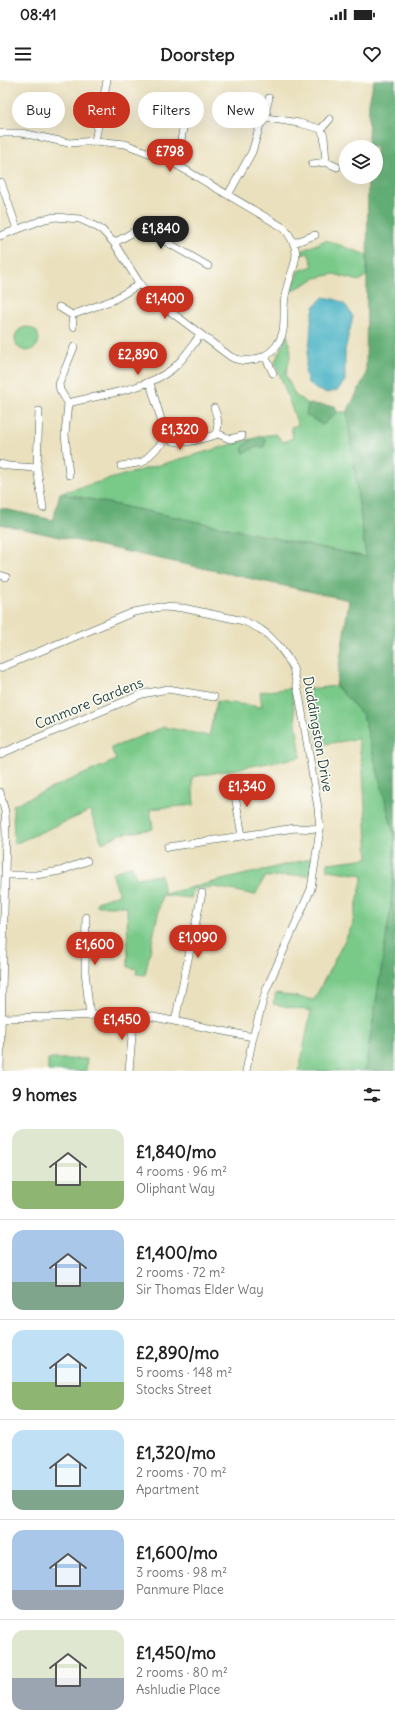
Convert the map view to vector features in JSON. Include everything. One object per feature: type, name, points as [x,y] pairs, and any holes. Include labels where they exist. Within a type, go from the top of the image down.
[{"type":"street","points":[[95,141],[107,80]]},
{"type":"street","points":[[269,118],[299,123],[321,129]]},
{"type":"street","points":[[321,129],[330,119]]},
{"type":"street","points":[[170,161],[180,146],[184,128]]},
{"type":"street","points":[[228,195],[252,152],[259,128]]},
{"type":"street","points":[[321,129],[324,136],[326,162]]},
{"type":"street","points":[[0,133],[22,133],[69,143],[95,141],[125,144],[170,161],[284,228],[294,243],[296,257],[285,295],[284,324],[281,337],[274,349],[265,356],[256,360],[248,361],[236,359],[151,297],[140,284],[114,244],[102,230],[82,220],[55,217],[45,219],[0,236]]},
{"type":"street","points":[[312,164],[326,162],[337,167]]},
{"type":"street","points":[[1,182],[17,229]]},
{"type":"street","points":[[114,244],[137,230],[146,230],[208,266]]},
{"type":"street","points":[[294,243],[315,235]]},
{"type":"street","points":[[72,315],[113,300],[140,284]]},
{"type":"street","points":[[59,307],[72,315]]},
{"type":"street","points":[[72,315],[73,327]]},
{"type":"street","points":[[68,403],[150,383],[176,366],[189,351],[200,334]]},
{"type":"street","points":[[68,475],[65,434],[68,403],[60,390],[59,384],[74,347]]},
{"type":"street","points":[[265,356],[273,373]]},
{"type":"street","points":[[150,383],[168,437],[180,442],[189,442],[215,435],[218,418],[214,408]]},
{"type":"street","points":[[39,412],[37,468],[43,508]]},
{"type":"street","points":[[216,433],[230,439],[242,436]]},
{"type":"street","points":[[121,466],[143,462],[168,437]]},
{"type":"street","points":[[0,464],[37,468]]},
{"type":"street","name":"Duddingston Drive","points":[[0,668],[134,612],[160,607],[183,608],[218,615],[244,621],[260,628],[278,645],[293,668],[300,700],[318,808],[320,829],[311,889],[266,990],[253,1037],[246,1071]]},
{"type":"street","name":"Canmore Gardens","points":[[0,754],[142,694],[168,689],[214,697]]},
{"type":"street","points":[[233,784],[242,836]]},
{"type":"street","points":[[0,792],[5,812],[6,875],[1,972],[2,1018],[0,1071]]},
{"type":"street","points":[[168,847],[295,828],[320,829]]},
{"type":"street","points":[[6,875],[36,875],[54,872],[87,861]]},
{"type":"street","points":[[175,1021],[202,893]]},
{"type":"street","points":[[86,917],[85,971],[90,1016]]},
{"type":"street","points":[[2,1018],[90,1016],[134,1013],[253,1037]]},
{"type":"street","points":[[129,1071],[134,1013]]},
{"type":"green space","points":[[374,80],[395,80],[395,838],[363,715],[336,686],[349,600],[0,524],[0,508],[53,520],[60,493],[366,557],[347,412],[366,375],[368,184],[383,184],[383,140],[368,140],[369,102]]},
{"type":"green space","points":[[326,240],[367,255],[367,275],[359,281],[334,274],[316,278],[292,291],[298,271],[313,266],[308,253],[302,255],[303,250]]},
{"type":"green space","points":[[27,327],[36,330],[39,339],[36,348],[27,351],[18,348],[15,339],[18,330]]},
{"type":"green space","points":[[287,334],[291,352],[286,375],[295,395],[308,404],[307,415],[323,425],[337,412],[347,412],[366,557],[60,493],[251,439],[242,448],[263,447],[266,440],[261,436],[276,434],[283,442],[293,438],[291,427],[298,425],[275,362]]},
{"type":"green space","points":[[308,404],[335,406],[337,412],[323,425],[306,415]]},
{"type":"green space","points":[[261,436],[266,440],[264,447],[256,447],[244,453],[242,448],[251,439]]},
{"type":"green space","points":[[336,686],[363,715],[395,838],[391,907],[365,1071],[299,1071],[311,1011],[273,1004],[276,993],[314,1000],[352,926],[363,875],[327,870],[328,863],[368,858],[363,771],[358,739],[318,745],[309,689]]},
{"type":"green space","points":[[291,688],[301,757],[192,777],[194,805],[150,809],[153,829],[121,834],[102,843],[90,811],[14,844],[13,805],[116,760],[111,748],[164,727],[209,736],[217,701],[262,707],[260,692]]},
{"type":"green space","points":[[395,839],[395,1071],[365,1071],[391,907]]},
{"type":"green space","points":[[313,858],[309,875],[265,877],[255,895],[215,887],[194,889],[191,898],[162,895],[145,975],[136,974],[137,969],[128,967],[127,906],[97,906],[97,902],[119,894],[112,873],[132,865],[136,878],[161,875],[164,894]]},
{"type":"green space","points":[[48,1059],[87,1059],[86,1071],[48,1071]]},
{"type":"water","points":[[323,297],[338,300],[345,304],[353,317],[345,350],[345,381],[338,390],[328,393],[317,390],[308,383],[305,371],[314,307]]}]
